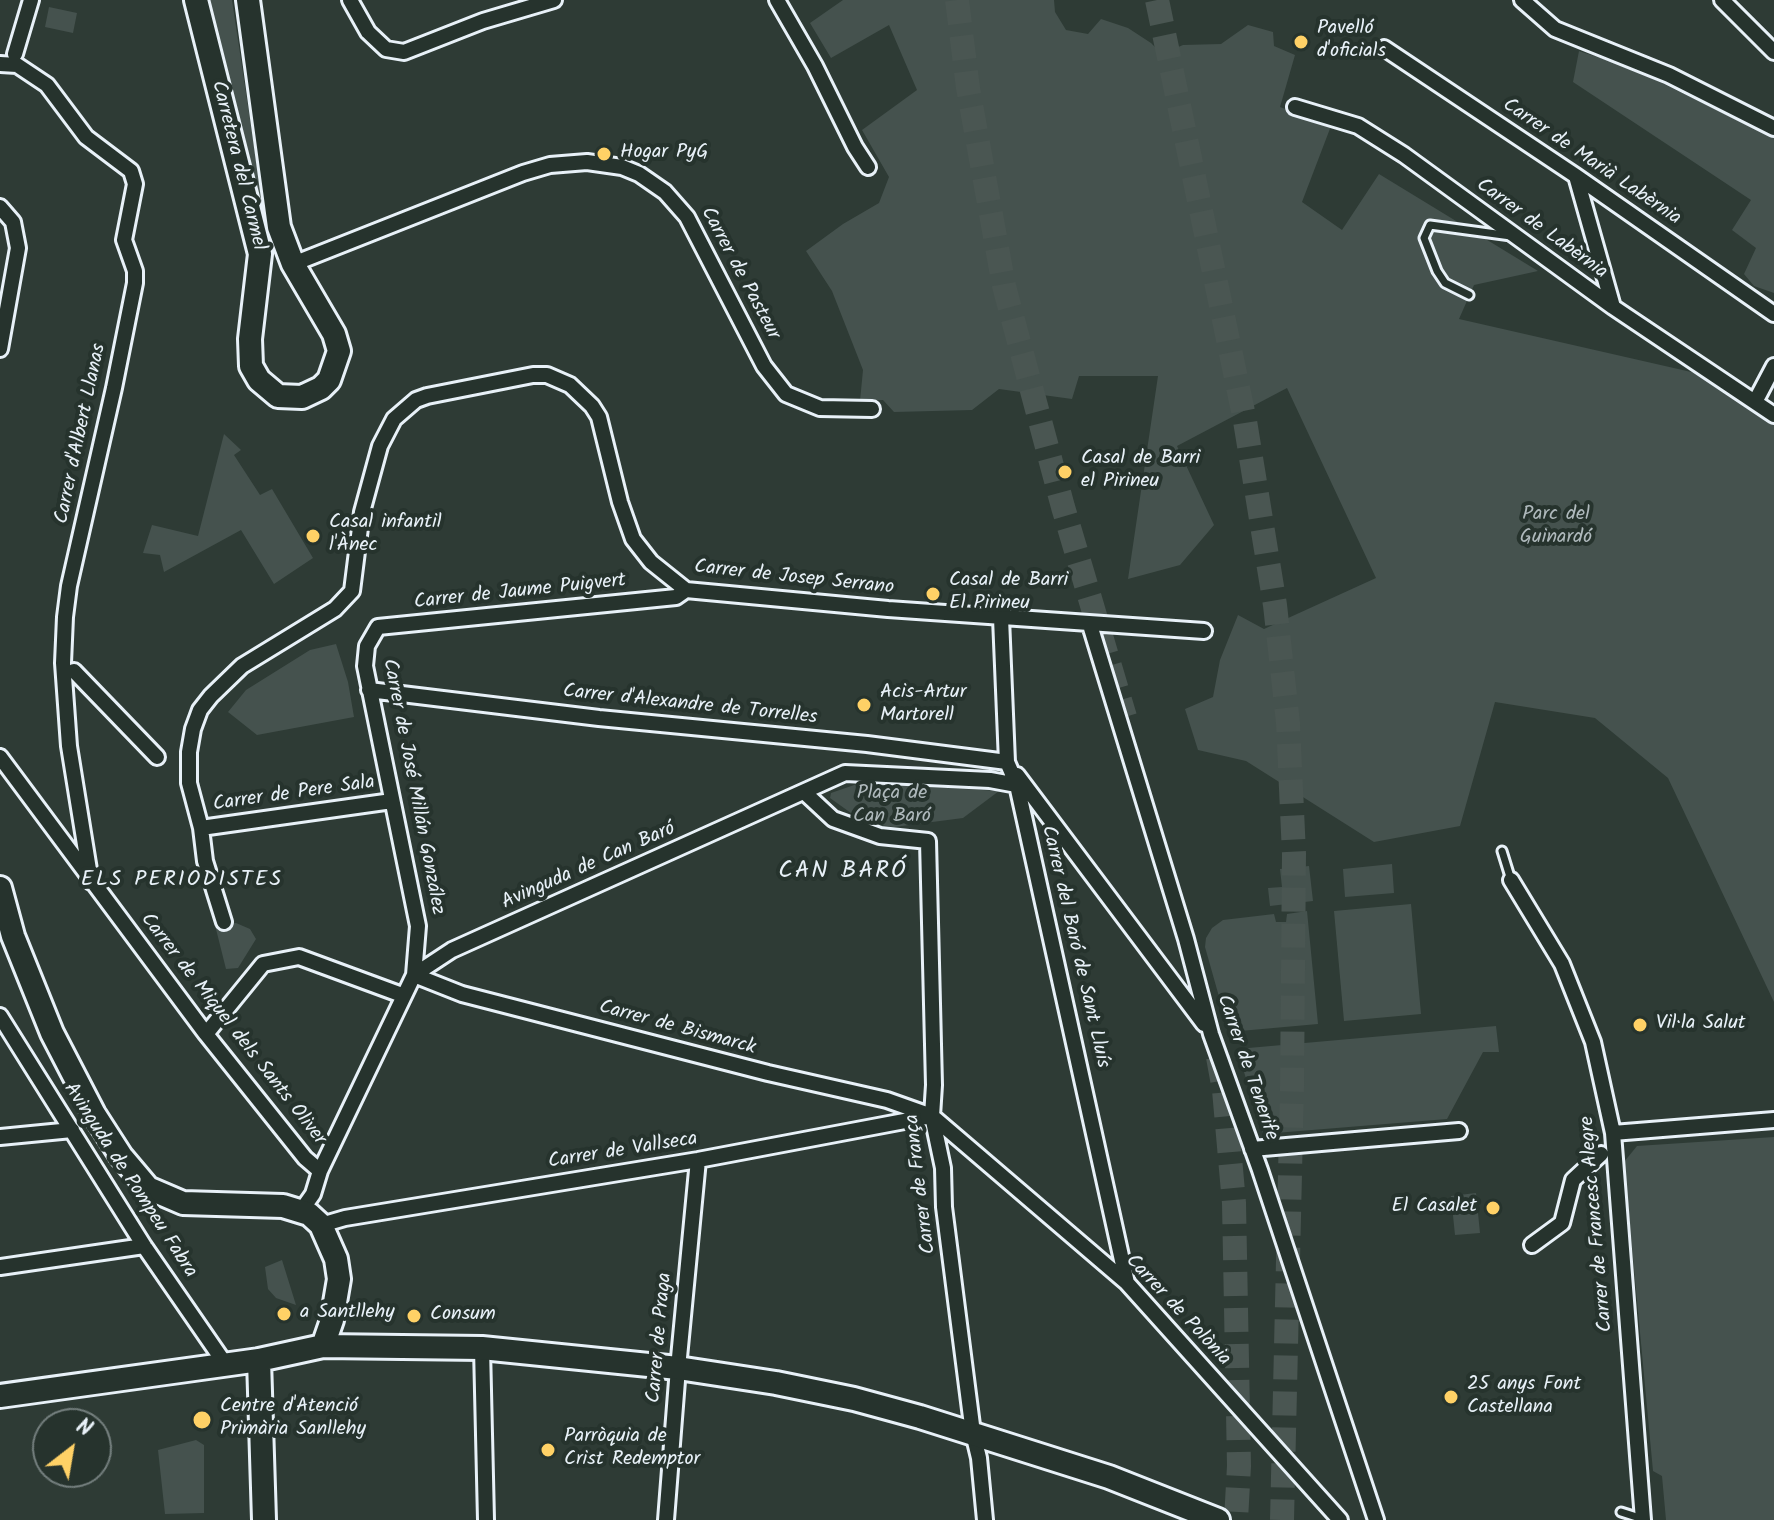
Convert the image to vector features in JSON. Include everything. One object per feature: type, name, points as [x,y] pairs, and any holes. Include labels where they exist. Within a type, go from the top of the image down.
[{"type":"street","points":[[15,54],[31,0]]},
{"type":"street","name":"Carretera del Carmel","points":[[196,0],[260,254],[250,339],[251,366],[269,390],[278,396],[290,397],[312,393],[329,380],[339,351],[334,334],[293,264],[279,227],[248,0]]},
{"type":"street","points":[[350,0],[368,32],[386,49],[404,52],[483,21],[554,0]]},
{"type":"street","points":[[777,0],[868,167]]},
{"type":"street","points":[[1522,0],[1555,29],[1669,75],[1774,128]]},
{"type":"street","points":[[1722,0],[1774,52]]},
{"type":"street","name":"Carrer de Marià Labèrnia","points":[[1384,48],[1576,176],[1774,314]]},
{"type":"street","name":"Carrer d'Albert Llanas","points":[[0,64],[17,65],[47,85],[86,137],[131,171],[135,184],[124,240],[135,271],[135,283],[69,586],[65,617],[63,663],[69,746],[91,882]]},
{"type":"street","name":"Carrer de Labèrnia","points":[[1295,107],[1358,126],[1404,155],[1613,307],[1774,415]]},
{"type":"street","name":"Carrer de Pasteur","points":[[293,264],[550,165],[587,162],[622,167],[639,174],[665,192],[687,217],[764,366],[786,394],[820,408],[872,409]]},
{"type":"street","points":[[1576,176],[1613,307]]},
{"type":"street","points":[[0,207],[13,222],[18,248],[0,349]]},
{"type":"street","points":[[1755,402],[1774,366]]},
{"type":"street","name":"Carrer de Josep Serrano","points":[[201,828],[189,783],[189,752],[200,710],[242,666],[335,609],[347,598],[355,581],[362,512],[380,446],[394,419],[416,400],[533,375],[547,375],[570,385],[592,406],[599,417],[620,502],[633,539],[651,562],[686,590],[1001,618],[1204,631]]},
{"type":"street","name":"Carrer de Jaume Puigvert","points":[[367,646],[378,627],[676,597],[686,590]]},
{"type":"street","name":"Carrer del Baró de Sant Lluís","points":[[1001,618],[1007,762],[1017,785],[1127,1283]]},
{"type":"street","name":"Carrer de Tenerife","points":[[1090,625],[1211,1034],[1376,1520]]},
{"type":"street","name":"Carrer de José Millán González","points":[[367,646],[365,666],[369,690],[418,926],[414,975]]},
{"type":"street","points":[[74,671],[157,757]]},
{"type":"street","name":"Carrer d'Alexandre de Torrelles","points":[[369,690],[1007,762]]},
{"type":"street","name":"Carrer de Miquel dels Sants Oliver","points":[[0,757],[206,1034],[305,1158],[320,1171]]},
{"type":"street","points":[[1007,762],[1211,1034]]},
{"type":"street","points":[[804,792],[845,773],[990,780],[1017,785]]},
{"type":"street","name":"Carrer de França","points":[[804,792],[833,819],[880,836],[928,841],[934,1085],[932,1116],[943,1168],[944,1207],[985,1520]]},
{"type":"street","name":"Avinguda de Can Baró","points":[[301,1211],[313,1194],[320,1171],[414,975],[442,956],[804,792]]},
{"type":"street","name":"Carrer de Pere Sala","points":[[201,828],[392,801]]},
{"type":"street","points":[[201,828],[205,861],[224,922]]},
{"type":"street","name":"Carrer de Francesc Alegre","points":[[1511,880],[1562,964],[1593,1042],[1613,1133],[1643,1519]]},
{"type":"street","points":[[0,888],[13,936],[58,1047],[94,1114],[121,1156],[148,1188],[183,1203],[283,1206],[301,1211],[321,1225],[336,1259],[339,1279],[332,1320],[323,1346]]},
{"type":"street","name":"Carrer de José Millán González","points":[[418,935],[442,956]]},
{"type":"street","points":[[206,1034],[263,964],[299,957],[402,995]]},
{"type":"street","points":[[1175,985],[1195,974]]},
{"type":"street","name":"Carrer de Bismarck","points":[[414,975],[462,994],[768,1073],[887,1100],[932,1116]]},
{"type":"street","name":"Avinguda de Pompeu Fabra","points":[[0,1016],[144,1246],[226,1365]]},
{"type":"street","name":"Carrer de Polònia","points":[[932,1116],[1127,1283],[1340,1520]]},
{"type":"street","name":"Carrer de Vallseca","points":[[321,1225],[345,1218],[698,1160],[932,1116]]},
{"type":"street","points":[[1613,1133],[1774,1120]]},
{"type":"street","points":[[0,1137],[72,1130]]},
{"type":"street","points":[[1252,1149],[1459,1131]]},
{"type":"street","points":[[1532,1245],[1562,1223],[1573,1180],[1601,1154]]},
{"type":"street","name":"Carrer de Praga","points":[[666,1520],[698,1160]]},
{"type":"street","points":[[0,1267],[144,1246]]},
{"type":"street","points":[[0,1396],[259,1360],[323,1346],[482,1348],[678,1368],[854,1399],[1109,1477],[1218,1520]]},
{"type":"street","points":[[482,1348],[486,1520]]},
{"type":"street","points":[[259,1360],[264,1520]]},
{"type":"lane","points":[[1469,295],[1445,283],[1437,271],[1424,238],[1430,225],[1515,237]]},
{"type":"lane","name":"Carrer de Francesc Alegre","points":[[1502,851],[1511,880]]},
{"type":"lane","points":[[1621,1512],[1643,1519]]},
{"type":"green space","points":[[206,0],[232,0],[263,206],[259,206]]},
{"type":"green space","name":"Parc del Guinardó","points":[[843,0],[1054,0],[1055,12],[1066,30],[1088,34],[1101,19],[1128,28],[1162,54],[1183,45],[1221,44],[1248,25],[1273,32],[1274,46],[1295,55],[1280,107],[1331,126],[1302,202],[1342,230],[1379,174],[1538,271],[1474,285],[1459,319],[1700,374],[1774,420],[1774,1002],[1668,778],[1595,718],[1495,702],[1460,826],[1374,842],[1246,761],[1198,750],[1185,709],[1213,697],[1220,660],[1238,615],[1264,629],[1376,578],[1287,388],[1177,446],[1214,525],[1180,565],[1128,579],[1158,376],[1079,376],[1072,399],[999,389],[972,410],[894,412],[883,400],[860,401],[863,370],[832,291],[806,251],[879,203],[889,177],[862,130],[917,90],[889,25],[831,58],[810,23]]},
{"type":"green space","points":[[49,7],[77,13],[73,33],[45,27]]},
{"type":"green space","points":[[1579,51],[1631,68],[1774,138],[1774,293],[1754,286],[1744,274],[1756,248],[1732,230],[1751,200],[1573,82]]},
{"type":"green space","points":[[224,434],[241,450],[234,455],[260,495],[272,489],[313,558],[274,584],[241,530],[164,572],[160,555],[143,553],[152,525],[198,536]]},
{"type":"green space","points":[[336,644],[348,682],[354,717],[257,735],[228,712],[246,690],[310,650]]},
{"type":"green space","name":"Plaça de Can Baró","points":[[860,783],[999,791],[963,818],[894,827],[880,825],[851,813],[830,798],[831,793]]},
{"type":"green space","points":[[1392,864],[1394,893],[1345,897],[1343,869]]},
{"type":"green space","points":[[1309,866],[1313,901],[1270,906],[1268,888],[1282,887],[1280,869]]},
{"type":"green space","points":[[1411,904],[1421,1014],[1344,1021],[1334,911]]},
{"type":"green space","points":[[1307,911],[1318,1024],[1229,1032],[1205,947],[1212,928],[1223,920],[1274,914],[1276,922],[1286,922],[1287,914]]},
{"type":"green space","points":[[236,923],[250,929],[256,939],[238,968],[226,969],[215,925]]},
{"type":"green space","points":[[1496,1026],[1499,1052],[1483,1052],[1447,1119],[1263,1134],[1237,1049]]},
{"type":"green space","points":[[1774,1137],[1774,1520],[1666,1520],[1662,1476],[1653,1471],[1624,1162],[1637,1146]]},
{"type":"green space","points":[[1476,1193],[1480,1233],[1455,1235],[1451,1196]]},
{"type":"green space","points":[[282,1260],[296,1305],[276,1298],[268,1289],[265,1267]]},
{"type":"green space","points":[[196,1440],[204,1445],[204,1513],[165,1514],[158,1450]]},
{"type":"tunnel","points":[[957,0],[968,88],[1004,286],[1063,507],[1125,717]]},
{"type":"tunnel","points":[[1157,0],[1245,421],[1275,605],[1288,723],[1294,854],[1282,1520]]},
{"type":"tunnel","points":[[1218,1057],[1234,1203],[1239,1466],[1236,1520]]},
{"type":"place","name":"Pavelló d'oficials","points":[[1301,42]]},
{"type":"place","name":"Hogar PyG","points":[[604,154]]},
{"type":"place","name":"Casal de Barri el Pirineu","points":[[1065,472]]},
{"type":"place","name":"Casal infantil l'Ànec","points":[[313,536]]},
{"type":"place","name":"Casal de Barri El Pirineu","points":[[933,594]]},
{"type":"place","name":"Acis-Artur Martorell","points":[[864,705]]},
{"type":"place","name":"Vil·la Salut","points":[[1640,1025]]},
{"type":"place","name":"El Casalet","points":[[1493,1208]]},
{"type":"place","name":"a Santllehy","points":[[284,1314]]},
{"type":"place","name":"Consum","points":[[414,1316]]},
{"type":"place","name":"25 anys Font Castellana","points":[[1451,1397]]},
{"type":"place","name":"Centre d'Atenció Primària Sanllehy","points":[[202,1420]]},
{"type":"place","name":"Parròquia de Crist Redemptor","points":[[548,1450]]},
{"type":"district","name":"CAN BARÓ","points":[[843,873]]},
{"type":"district","name":"ELS PERIODISTES","points":[[182,881]]}]
